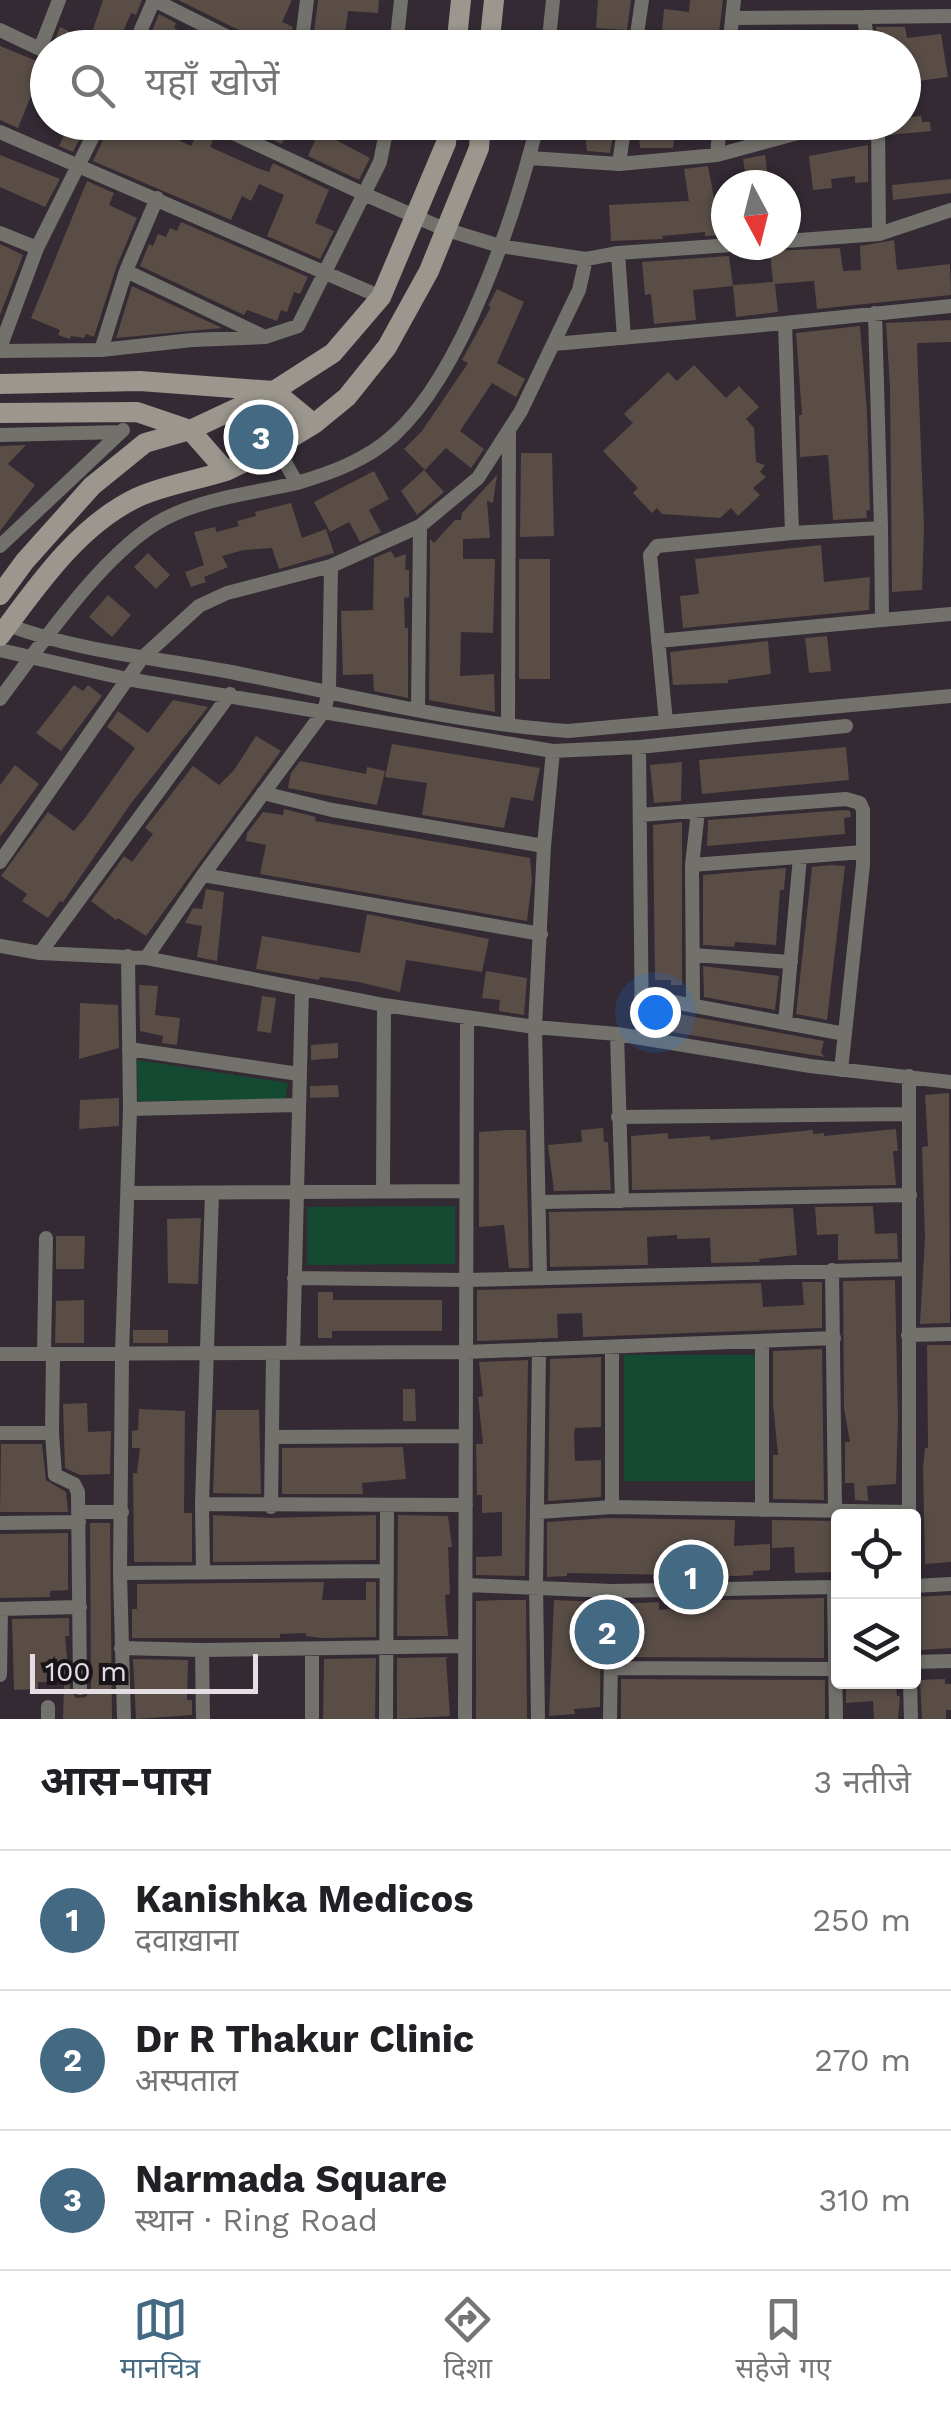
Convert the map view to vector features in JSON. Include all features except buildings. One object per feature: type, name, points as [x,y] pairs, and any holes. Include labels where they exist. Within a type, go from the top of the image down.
[{"type":"main road","points":[[458,30],[461,0]]},
{"type":"main road","points":[[491,30],[494,0]]},
{"type":"main road","points":[[0,595],[25,560],[92,486],[145,444],[190,430],[274,391],[333,353],[381,297],[446,140]]},
{"type":"main road","points":[[4,630],[49,571],[100,522],[137,497],[226,471],[276,447],[314,424],[347,396],[386,348],[429,272],[480,140]]},
{"type":"main road","points":[[0,384],[140,381],[274,391],[314,424]]},
{"type":"main road","points":[[0,413],[138,412],[190,430],[226,471]]},
{"type":"street","points":[[50,30],[59,0]]},
{"type":"street","points":[[303,30],[308,0]]},
{"type":"street","points":[[398,30],[401,0]]},
{"type":"street","points":[[550,30],[552,0]]},
{"type":"street","points":[[638,30],[642,0]]},
{"type":"street","points":[[731,30],[734,0]]},
{"type":"street","points":[[141,30],[153,1],[213,30]]},
{"type":"street","points":[[732,18],[951,16]]},
{"type":"street","points":[[864,18],[866,30]]},
{"type":"street","points":[[0,30],[30,44]]},
{"type":"street","points":[[0,132],[381,297]]},
{"type":"street","points":[[92,140],[36,248],[0,349],[101,350],[265,336],[298,326],[380,162],[384,140]]},
{"type":"street","points":[[247,140],[444,228],[500,246],[586,259],[711,246]]},
{"type":"street","points":[[0,700],[95,580],[138,538],[163,520],[196,506],[330,474],[393,436],[432,392],[488,278],[534,140]]},
{"type":"street","points":[[619,164],[622,140]]},
{"type":"street","points":[[716,156],[718,140]]},
{"type":"street","points":[[530,158],[619,164],[716,156],[774,140]]},
{"type":"street","points":[[878,140],[879,234]]},
{"type":"street","points":[[101,350],[126,272],[156,198]]},
{"type":"street","points":[[801,240],[879,234],[951,210]]},
{"type":"street","points":[[0,234],[36,248]]},
{"type":"street","points":[[618,253],[624,338]]},
{"type":"street","points":[[0,862],[142,658],[198,606],[226,593],[331,566],[420,526],[478,478],[554,344],[579,290],[586,259]]},
{"type":"street","points":[[126,272],[265,336]]},
{"type":"street","points":[[554,344],[951,306]]},
{"type":"street","points":[[875,312],[882,620]]},
{"type":"street","points":[[785,323],[792,534]]},
{"type":"street","points":[[0,546],[138,412]]},
{"type":"street","points":[[508,430],[508,724]]},
{"type":"street","points":[[0,434],[121,432]]},
{"type":"street","points":[[276,447],[297,483]]},
{"type":"street","points":[[418,710],[420,526]]},
{"type":"street","points":[[666,722],[652,549],[881,528]]},
{"type":"street","points":[[146,958],[202,875],[324,711],[330,692],[331,566]]},
{"type":"street","points":[[658,641],[951,614]]},
{"type":"street","points":[[4,630],[418,710],[568,731],[951,696]]},
{"type":"street","points":[[0,650],[126,679],[553,751],[846,726]]},
{"type":"street","points":[[40,952],[230,694]]},
{"type":"street","points":[[642,1038],[640,815],[645,724]]},
{"type":"street","points":[[540,1278],[536,1027],[544,846],[553,751]]},
{"type":"street","points":[[263,794],[332,810],[544,846]]},
{"type":"street","points":[[640,815],[853,800],[862,810],[863,852],[841,1070]]},
{"type":"street","points":[[693,1004],[692,865],[698,810]]},
{"type":"street","points":[[692,865],[863,852]]},
{"type":"street","points":[[785,1023],[800,857]]},
{"type":"street","points":[[202,875],[540,934]]},
{"type":"street","points":[[0,946],[146,958],[384,1005],[951,1082]]},
{"type":"street","points":[[693,955],[792,962]]},
{"type":"street","points":[[124,1719],[120,1573],[130,1109],[128,956]]},
{"type":"street","points":[[293,1353],[302,989]]},
{"type":"street","points":[[642,996],[845,1034]]},
{"type":"street","points":[[384,1005],[384,1191]]},
{"type":"street","points":[[466,1719],[467,1017]]},
{"type":"street","points":[[617,1034],[622,1201]]},
{"type":"street","points":[[128,1049],[299,1074]]},
{"type":"street","points":[[909,1509],[910,1076]]},
{"type":"street","points":[[130,1109],[298,1105]]},
{"type":"street","points":[[618,1117],[909,1114]]},
{"type":"street","points":[[128,1193],[466,1191]]},
{"type":"street","points":[[204,1570],[202,1504],[212,1192]]},
{"type":"street","points":[[540,1202],[910,1195]]},
{"type":"street","points":[[46,1238],[55,1475],[76,1488],[79,1517],[80,1688]]},
{"type":"street","points":[[294,1278],[466,1280],[908,1268]]},
{"type":"street","points":[[832,1270],[835,1509]]},
{"type":"street","points":[[908,1335],[951,1334]]},
{"type":"street","points":[[0,1354],[466,1352],[834,1338]]},
{"type":"street","points":[[762,1340],[762,1510]]},
{"type":"street","points":[[612,1346],[612,1507]]},
{"type":"street","points":[[538,1719],[540,1350]]},
{"type":"street","points":[[272,1507],[274,1353]]},
{"type":"street","points":[[0,1433],[52,1433]]},
{"type":"street","points":[[272,1437],[464,1436]]},
{"type":"street","points":[[202,1504],[466,1505]]},
{"type":"street","points":[[386,1719],[387,1506]]},
{"type":"street","points":[[538,1512],[612,1507],[831,1510]]},
{"type":"street","points":[[0,1522],[122,1512]]},
{"type":"street","points":[[120,1573],[386,1571]]},
{"type":"street","points":[[921,1586],[951,1584]]},
{"type":"street","points":[[466,1585],[612,1591],[831,1587]]},
{"type":"street","points":[[610,1719],[612,1591]]},
{"type":"street","points":[[0,1674],[0,1609],[80,1607]]},
{"type":"street","points":[[121,1648],[466,1646]]},
{"type":"street","points":[[312,1648],[312,1719]]},
{"type":"street","points":[[202,1650],[203,1719]]},
{"type":"street","points":[[921,1662],[951,1662]]},
{"type":"street","points":[[611,1668],[831,1669]]},
{"type":"street","points":[[836,1689],[836,1719]]},
{"type":"street","points":[[910,1689],[911,1719]]},
{"type":"green space","points":[[137,1060],[288,1083],[285,1100],[138,1101]]},
{"type":"green space","points":[[455,1206],[455,1264],[307,1265],[307,1207]]},
{"type":"green space","points":[[624,1355],[755,1355],[755,1481],[624,1481]]},
{"type":"place","name":"Narmada Square","points":[[261,437]]},
{"type":"place","name":"Kanishka Medicos","points":[[691,1577]]},
{"type":"place","name":"Dr R Thakur Clinic","points":[[607,1632]]}]
